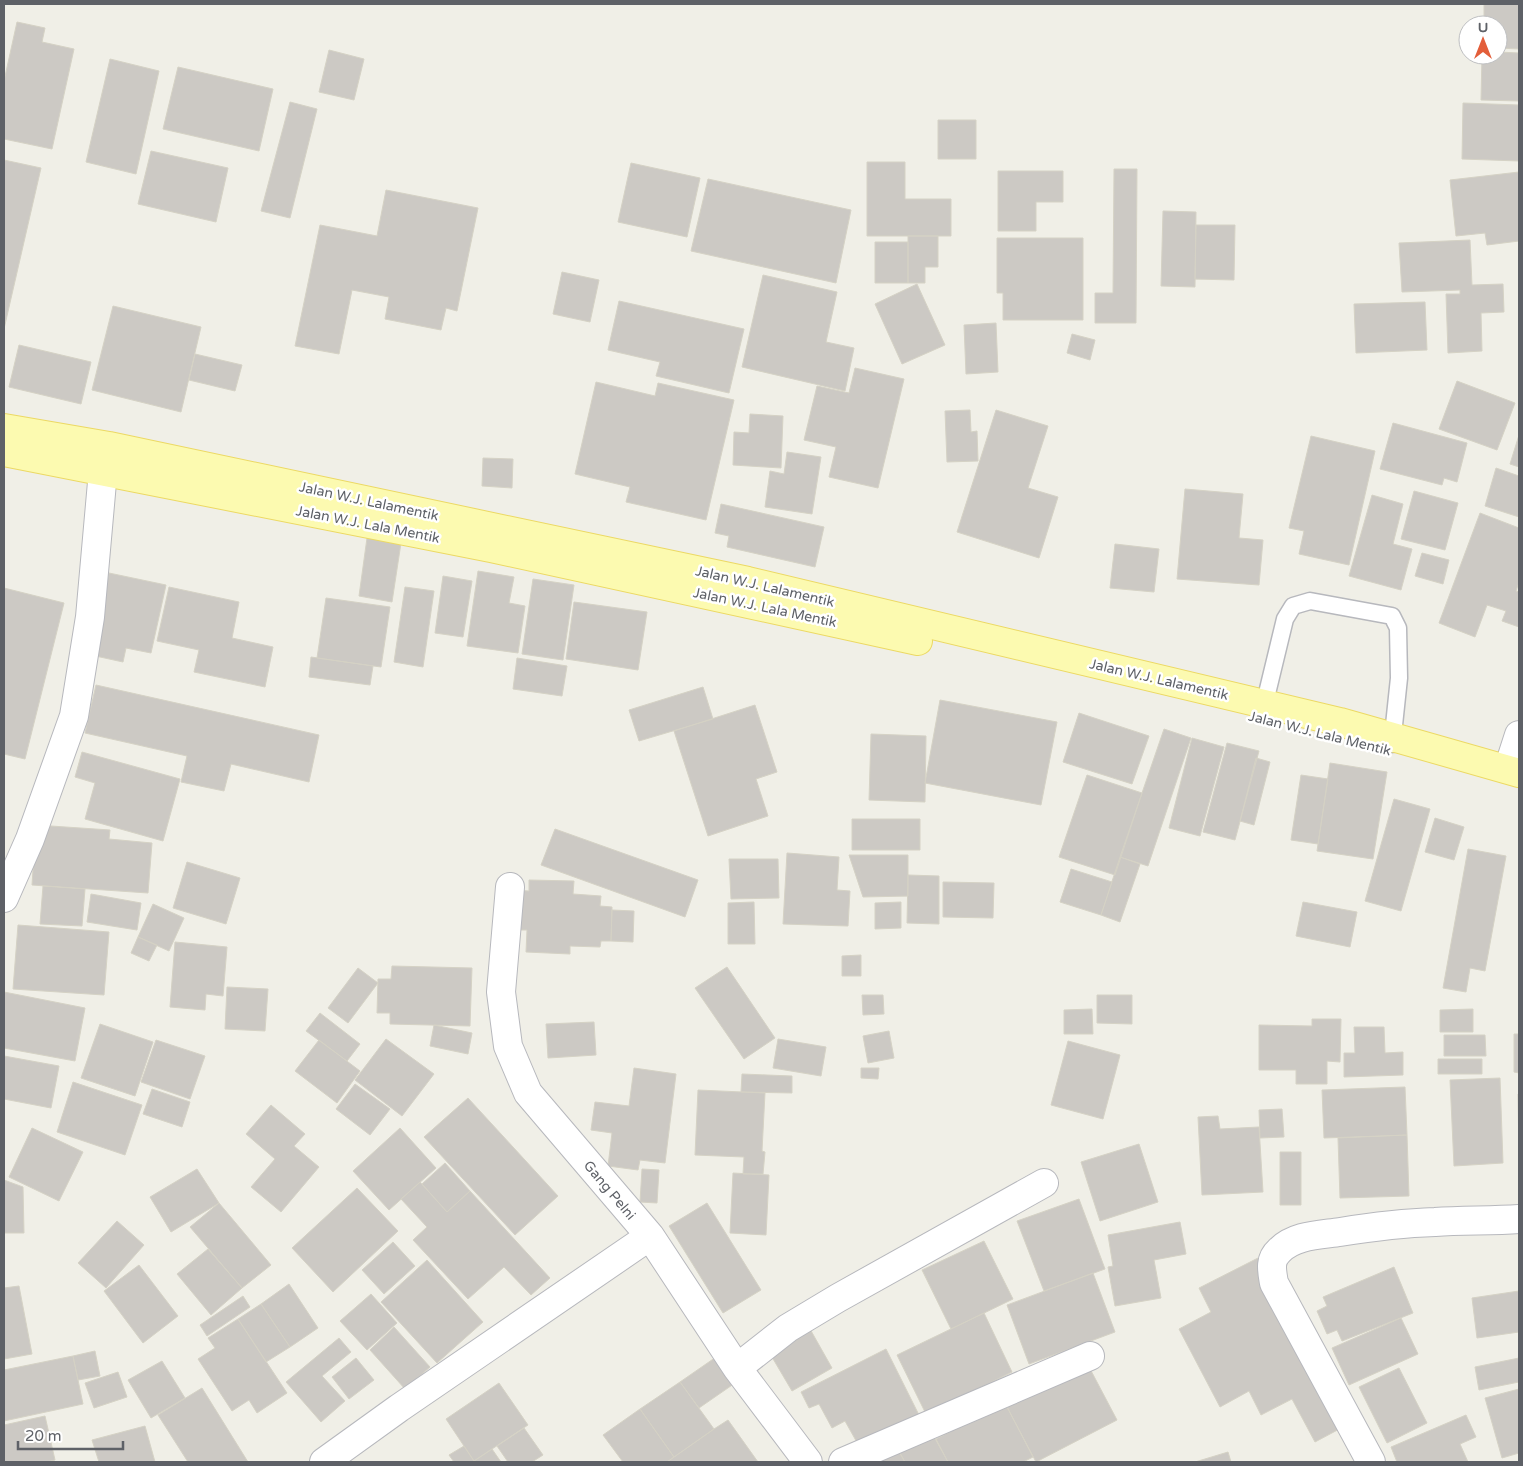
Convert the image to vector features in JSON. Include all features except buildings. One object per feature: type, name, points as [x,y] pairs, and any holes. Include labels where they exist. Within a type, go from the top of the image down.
[{"type":"main road","points":[[4,428],[106,458]]},
{"type":"main road","name":"Jalan W.J. Lala Mentik","points":[[4,452],[106,458],[501,550],[1263,710],[1515,777]]},
{"type":"street","points":[[4,898],[30,838],[74,716],[90,617],[106,458]]},
{"type":"street","points":[[1515,777],[1519,736]]},
{"type":"street","name":"Gang Pelni","points":[[510,887],[501,992],[508,1046],[528,1093],[650,1236],[737,1368],[808,1462]]},
{"type":"street","points":[[737,1368],[788,1328],[1044,1183]]},
{"type":"street","points":[[1371,1462],[1274,1283],[1271,1266],[1278,1251],[1291,1242],[1308,1237],[1371,1227],[1435,1222],[1519,1220]]},
{"type":"street","points":[[324,1462],[399,1408],[650,1236]]},
{"type":"street","points":[[843,1462],[1090,1356]]},
{"type":"lane","points":[[1263,710],[1285,619],[1293,606],[1310,600],[1392,616],[1398,628],[1399,678],[1392,743]]}]
